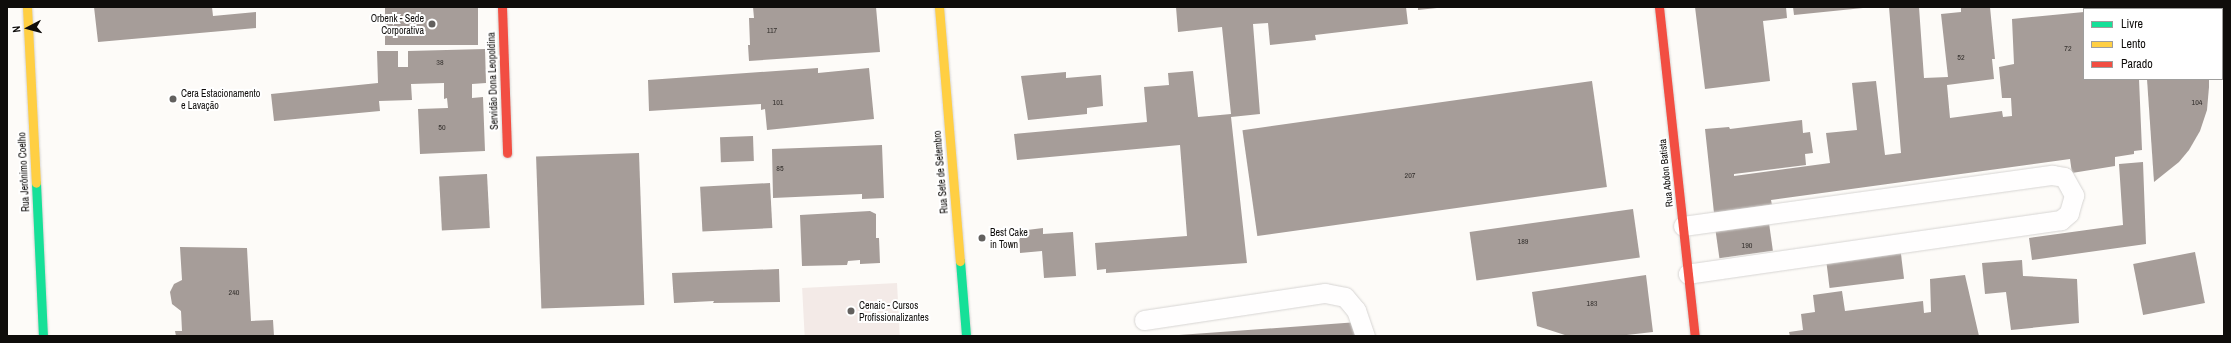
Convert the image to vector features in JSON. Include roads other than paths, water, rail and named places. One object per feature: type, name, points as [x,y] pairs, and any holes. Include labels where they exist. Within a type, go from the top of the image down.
[{"type":"street","name":"Rua Jerônimo Coelho","points":[[27,7],[43,336]]},
{"type":"street","name":"Servidão Dona Leopoldina","points":[[502,7],[506,154]]},
{"type":"street","name":"Rua Sete de Setembro","points":[[939,7],[966,336]]},
{"type":"street","name":"Rua Abdon Batista","points":[[1658,7],[1695,336]]},
{"type":"lane","points":[[1683,226],[2052,175],[2064,177],[2074,195],[2069,214],[2061,220],[1688,274]]},
{"type":"lane","points":[[1144,320],[1325,293],[1345,297],[1356,310],[1365,336]]},
{"type":"place","name":"Orbenk - Sede Corporativa","points":[[432,24]]},
{"type":"place","name":"Cera Estacionamento e Lavação","points":[[173,99]]},
{"type":"place","name":"Best Cake in Town","points":[[982,238]]},
{"type":"place","name":"Cenaic - Cursos Profissionalizantes","points":[[851,311]]}]
